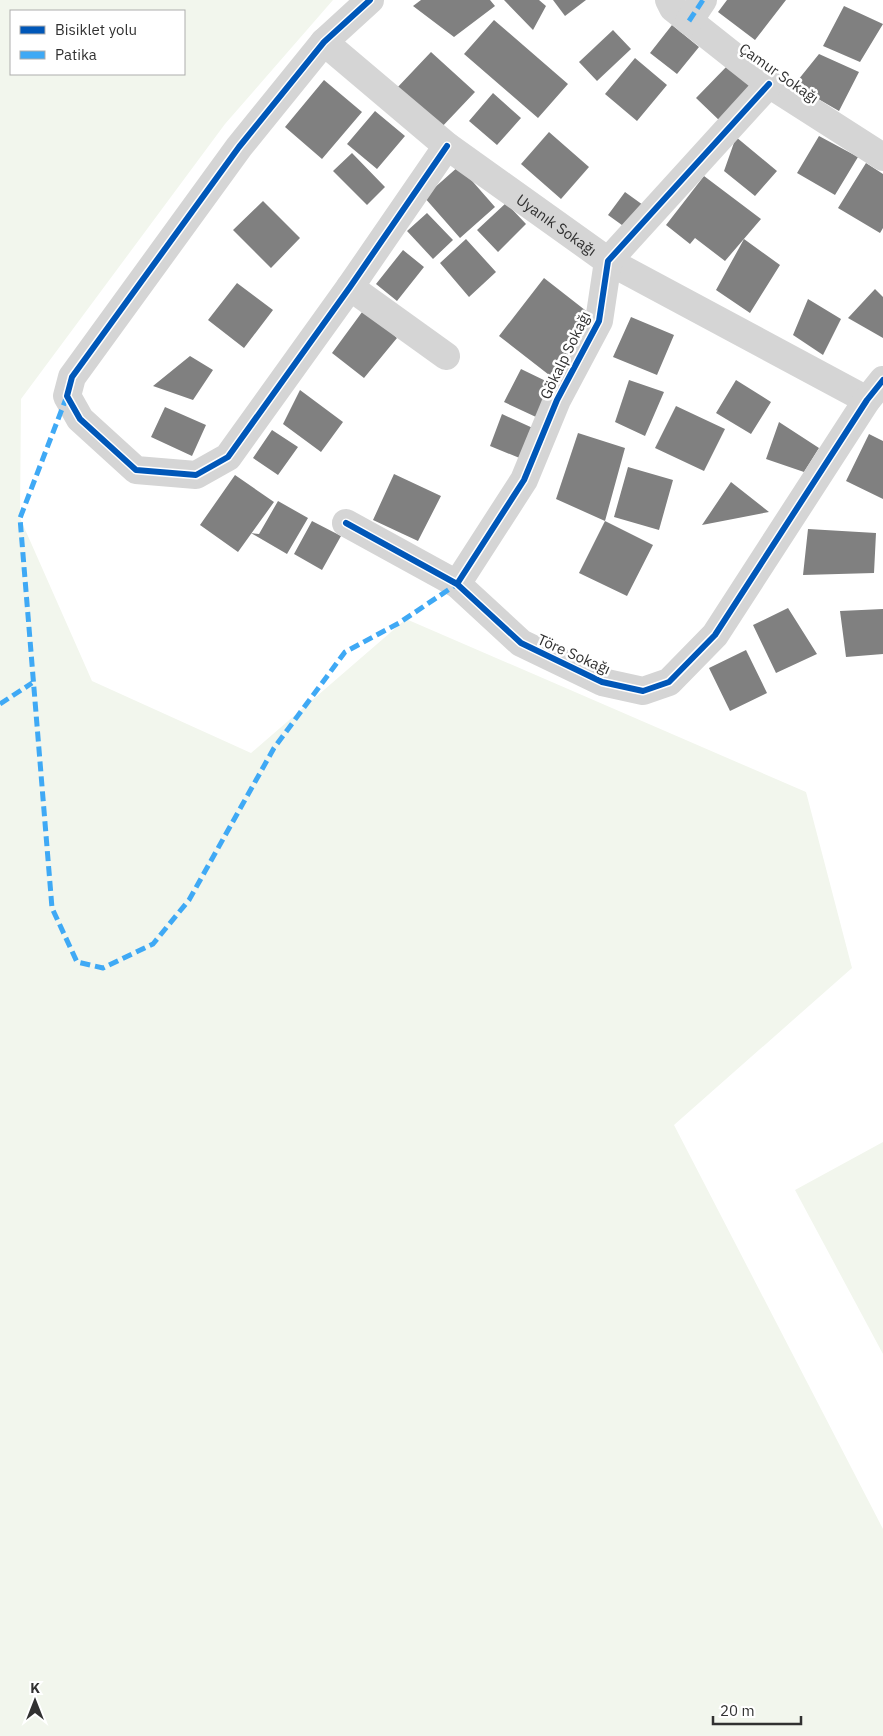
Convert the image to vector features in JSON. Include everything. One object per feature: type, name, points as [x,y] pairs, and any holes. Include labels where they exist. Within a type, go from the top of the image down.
[{"type":"street","points":[[370,0],[324,42],[239,147],[72,377],[67,396],[80,419],[136,470],[196,476],[228,456],[350,287],[447,146]]},
{"type":"street","name":"Çamur Sokağı","points":[[669,0],[673,8],[696,10],[769,84],[883,156]]},
{"type":"street","name":"Uyanık Sokağı","points":[[324,42],[447,146],[608,261],[875,390]]},
{"type":"street","points":[[608,261],[769,84]]},
{"type":"street","name":"Gökalp Sokağı","points":[[457,584],[524,480],[556,400],[599,321],[608,261]]},
{"type":"street","points":[[350,287],[446,356]]},
{"type":"street","name":"Töre Sokağı","points":[[346,523],[457,584],[521,644],[602,682],[642,690],[669,682],[715,635],[875,390]]},
{"type":"shaded area","points":[[0,0],[333,0],[225,124],[21,399],[20,518],[92,681],[251,753],[406,619],[806,792],[852,968],[674,1125],[883,1529],[883,1736],[0,1736]]},
{"type":"shaded area","points":[[883,1142],[883,1354],[795,1190]]},
{"type":"building","points":[[421,0],[490,0],[495,6],[454,37],[413,6]]},
{"type":"building","points":[[504,0],[539,0],[546,6],[533,30]]},
{"type":"building","points":[[553,0],[586,0],[565,16]]},
{"type":"building","points":[[727,0],[786,0],[755,40],[718,12]]},
{"type":"building","points":[[844,6],[883,24],[860,62],[823,46]]},
{"type":"building","points":[[494,20],[568,84],[538,118],[464,54]]},
{"type":"building","points":[[672,25],[699,47],[677,74],[650,53]]},
{"type":"building","points":[[613,30],[631,49],[597,81],[579,62]]},
{"type":"building","points":[[431,52],[475,92],[439,130],[395,90]]},
{"type":"building","points":[[819,54],[859,72],[839,111],[794,85]]},
{"type":"building","points":[[635,58],[667,85],[637,121],[605,94]]},
{"type":"building","points":[[730,63],[762,79],[721,122],[696,98]]},
{"type":"building","points":[[324,80],[362,112],[322,159],[285,127]]},
{"type":"building","points":[[493,93],[521,118],[497,145],[469,121]]},
{"type":"building","points":[[375,111],[405,136],[377,169],[347,144]]},
{"type":"building","points":[[549,132],[589,167],[561,199],[521,164]]},
{"type":"building","points":[[819,136],[858,157],[835,195],[797,173]]},
{"type":"building","points":[[736,137],[777,171],[755,196],[724,171]]},
{"type":"building","points":[[352,153],[385,187],[367,205],[333,171]]},
{"type":"building","points":[[866,163],[883,174],[883,228],[880,233],[838,208]]},
{"type":"building","points":[[459,166],[495,207],[460,238],[424,197]]},
{"type":"building","points":[[704,176],[761,219],[725,261],[695,238],[690,244],[666,225]]},
{"type":"building","points":[[625,192],[643,205],[633,233],[608,215]]},
{"type":"building","points":[[263,201],[300,238],[271,268],[233,230]]},
{"type":"building","points":[[506,203],[526,224],[498,252],[477,230]]},
{"type":"building","points":[[427,213],[453,240],[433,259],[407,231]]},
{"type":"building","points":[[466,239],[496,272],[469,297],[440,263]]},
{"type":"building","points":[[744,239],[780,265],[750,313],[716,290]]},
{"type":"building","points":[[403,250],[424,267],[397,301],[376,284]]},
{"type":"building","points":[[544,278],[599,321],[553,378],[499,336]]},
{"type":"building","points":[[237,283],[273,310],[244,348],[208,320]]},
{"type":"building","points":[[875,289],[883,297],[883,338],[848,318]]},
{"type":"building","points":[[808,299],[841,319],[823,355],[793,335]]},
{"type":"building","points":[[365,308],[397,338],[364,378],[332,353]]},
{"type":"building","points":[[631,317],[674,335],[657,375],[613,357]]},
{"type":"building","points":[[190,356],[213,370],[193,400],[153,386]]},
{"type":"building","points":[[521,369],[552,384],[536,417],[504,402]]},
{"type":"building","points":[[629,380],[664,392],[645,436],[615,422]]},
{"type":"building","points":[[736,380],[771,402],[751,434],[716,413]]},
{"type":"building","points":[[300,390],[343,422],[321,452],[283,424]]},
{"type":"building","points":[[676,406],[725,429],[704,471],[655,448]]},
{"type":"building","points":[[165,407],[206,425],[192,456],[151,437]]},
{"type":"building","points":[[502,414],[535,429],[522,459],[490,446]]},
{"type":"building","points":[[779,422],[819,448],[804,472],[766,459]]},
{"type":"building","points":[[272,430],[298,447],[278,475],[253,458]]},
{"type":"building","points":[[578,433],[625,448],[605,521],[556,499]]},
{"type":"building","points":[[869,434],[883,441],[883,499],[846,481]]},
{"type":"building","points":[[628,467],[673,480],[659,530],[614,517]]},
{"type":"building","points":[[394,474],[441,496],[418,541],[373,520]]},
{"type":"building","points":[[235,475],[274,502],[238,552],[200,525]]},
{"type":"building","points":[[731,482],[769,512],[702,525]]},
{"type":"building","points":[[278,501],[308,518],[287,554],[251,533],[259,534]]},
{"type":"building","points":[[312,521],[341,536],[322,570],[294,554]]},
{"type":"building","points":[[605,521],[653,545],[627,596],[579,573]]},
{"type":"building","points":[[808,529],[876,533],[874,573],[803,575]]},
{"type":"building","points":[[788,608],[817,654],[776,673],[753,625]]},
{"type":"building","points":[[883,609],[883,654],[846,657],[840,611]]},
{"type":"building","points":[[746,650],[767,693],[730,711],[709,668]]},
{"type":"marked path","points":[[689,21],[703,0]]},
{"type":"marked path","points":[[67,396],[20,518],[52,908],[77,962],[103,968],[153,944],[189,900],[274,748],[345,652],[399,623],[457,584]]},
{"type":"marked path","points":[[0,704],[32,683]]},
{"type":"cycle path","points":[[370,0],[324,42],[239,147],[72,377],[67,396],[80,419],[136,470],[196,475],[228,457],[350,287],[447,146]]},
{"type":"cycle path","points":[[457,584],[524,480],[557,400],[599,321],[608,261],[769,84]]},
{"type":"cycle path","points":[[346,523],[457,584],[521,643],[602,682],[643,691],[669,682],[715,635],[867,400],[883,380]]}]
